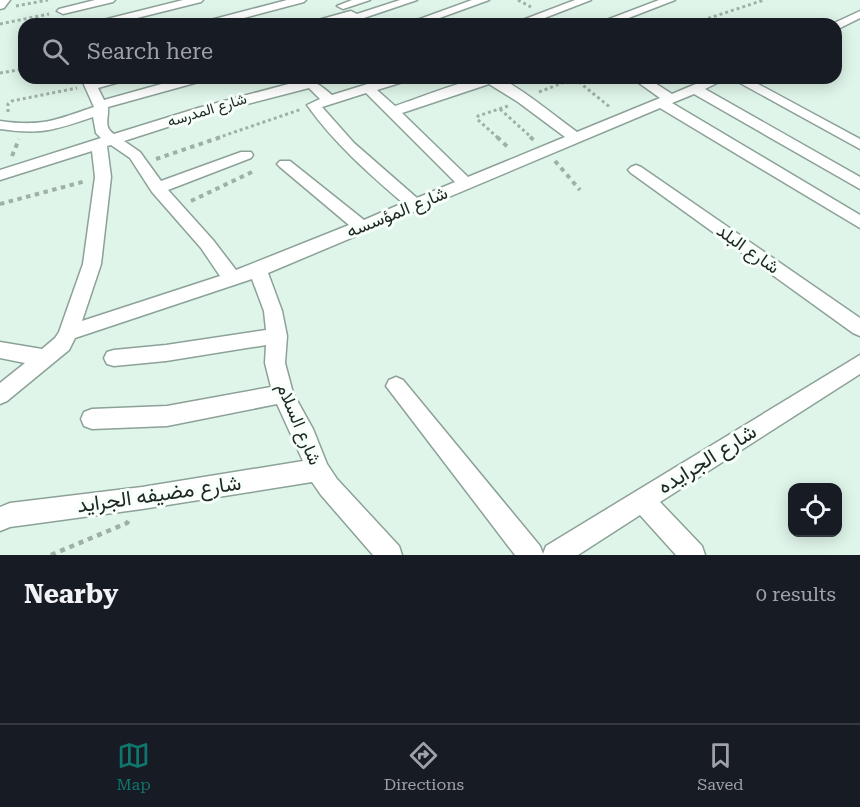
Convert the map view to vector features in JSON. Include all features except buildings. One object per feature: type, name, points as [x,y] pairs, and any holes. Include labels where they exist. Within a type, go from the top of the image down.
[{"type":"street","points":[[60,5],[109,0]]},
{"type":"street","points":[[124,18],[197,0]]},
{"type":"street","points":[[230,18],[300,0]]},
{"type":"street","points":[[349,12],[364,0]]},
{"type":"street","points":[[332,18],[349,12],[411,0]]},
{"type":"street","points":[[430,18],[483,0]]},
{"type":"street","points":[[535,18],[585,0]]},
{"type":"street","points":[[619,18],[669,0]]},
{"type":"street","points":[[842,23],[860,14]]},
{"type":"street","points":[[0,395],[62,344],[92,264],[105,142],[99,120],[102,107],[89,84]]},
{"type":"street","points":[[4,125],[27,129],[46,128],[102,107],[177,84]]},
{"type":"street","name":"شارع المدرسه","points":[[0,175],[203,111],[304,84],[319,87],[330,99]]},
{"type":"street","points":[[381,84],[314,105],[341,140],[416,206]]},
{"type":"street","points":[[391,112],[475,84]]},
{"type":"street","points":[[498,84],[523,99],[575,138]]},
{"type":"street","points":[[645,84],[666,101],[860,222]]},
{"type":"street","name":"شارع المؤسسه","points":[[68,333],[258,270],[707,84]]},
{"type":"street","points":[[748,84],[860,145]]},
{"type":"street","points":[[368,88],[466,184]]},
{"type":"street","points":[[695,89],[860,184]]},
{"type":"street","points":[[105,142],[135,155],[158,188],[207,244],[232,278]]},
{"type":"street","points":[[158,188],[246,155]]},
{"type":"street","points":[[285,164],[362,227]]},
{"type":"street","name":"شارع البلد","points":[[636,170],[860,328]]},
{"type":"street","name":"شارع السلام","points":[[258,270],[273,312],[277,336],[275,363],[284,394],[305,436],[318,470],[329,487],[390,555]]},
{"type":"street","points":[[114,358],[166,353],[277,336]]},
{"type":"street","points":[[0,350],[45,358]]},
{"type":"street","name":"شارع الجرايده","points":[[555,555],[858,368]]},
{"type":"street","points":[[396,386],[531,555]]},
{"type":"street","points":[[92,419],[167,416],[284,394]]},
{"type":"street","name":"شارع مضيفه الجرايد","points":[[0,519],[10,515],[142,498],[318,470]]},
{"type":"street","points":[[642,500],[693,555]]},
{"type":"path","points":[[4,4],[48,0]]},
{"type":"path","points":[[709,18],[764,0]]},
{"type":"path","points":[[19,18],[60,5]]},
{"type":"path","points":[[0,24],[18,18]]},
{"type":"path","points":[[0,73],[18,70]]},
{"type":"path","points":[[4,125],[8,104],[12,101],[80,84]]},
{"type":"path","points":[[523,99],[559,84]]},
{"type":"path","points":[[582,84],[624,118]]},
{"type":"path","points":[[142,163],[314,105]]},
{"type":"path","points":[[522,160],[480,123],[478,116],[500,109],[545,150],[580,190]]},
{"type":"path","points":[[15,170],[12,153],[16,141],[27,129]]},
{"type":"path","points":[[176,209],[252,172]]},
{"type":"path","points":[[0,204],[103,177]]},
{"type":"path","points":[[51,555],[127,523],[142,498]]}]
